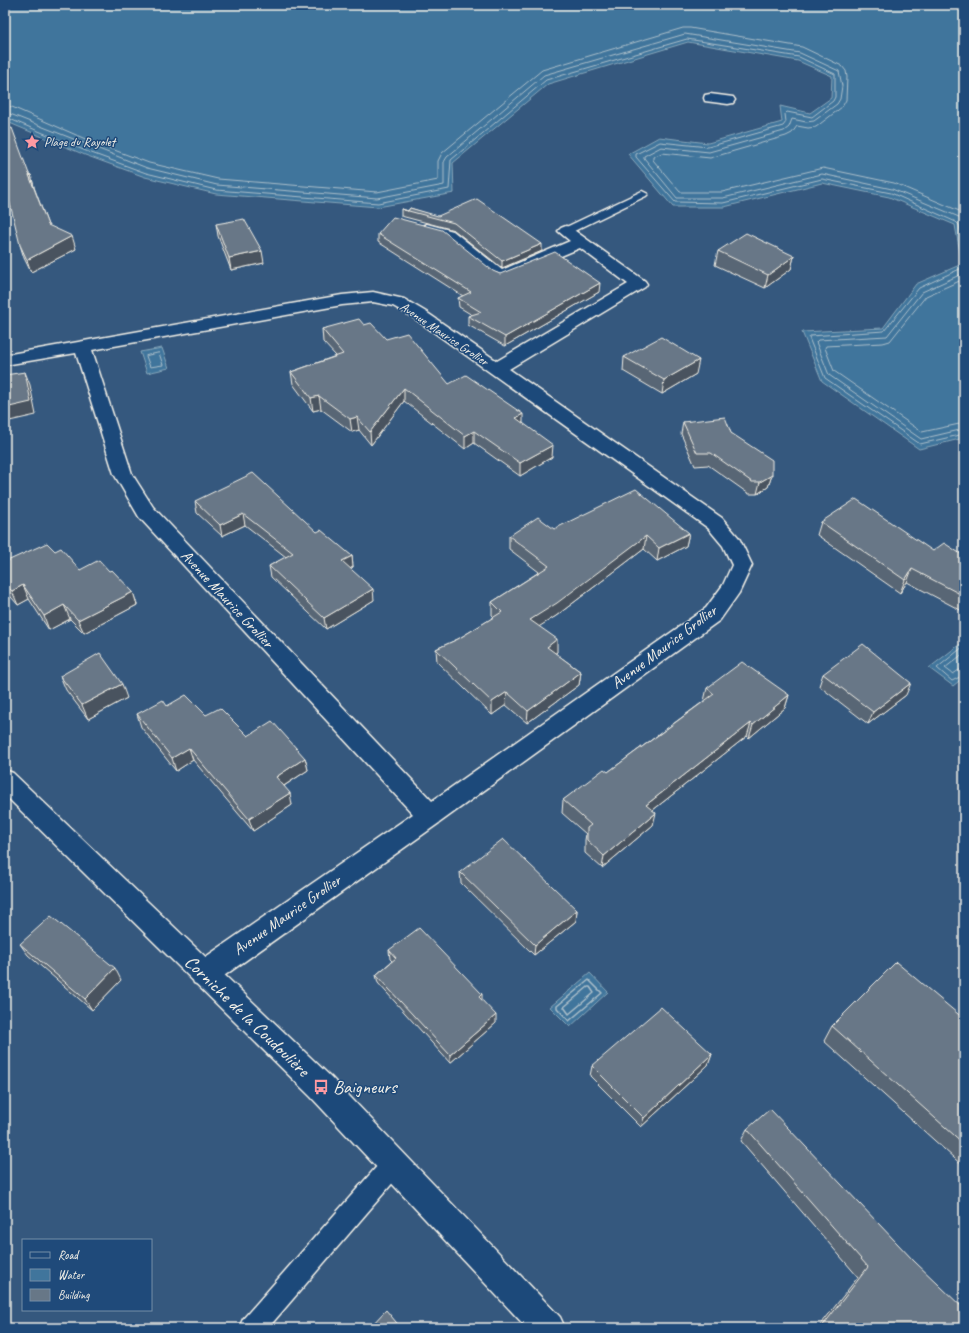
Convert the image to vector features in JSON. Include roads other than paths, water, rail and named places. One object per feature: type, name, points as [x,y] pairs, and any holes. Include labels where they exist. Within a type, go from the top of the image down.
[{"type":"street","points":[[710,98],[728,100]]},
{"type":"street","points":[[413,225],[448,234],[500,276],[581,242]]},
{"type":"street","name":"Avenue Maurice Grollier","points":[[497,370],[639,284],[566,231]]},
{"type":"street","name":"Avenue Maurice Grollier","points":[[5,360],[342,300],[373,297],[398,302],[420,315],[715,523],[732,543],[742,565],[732,588],[713,614],[430,816],[236,950],[204,974]]},
{"type":"street","name":"Avenue Maurice Grollier","points":[[82,346],[123,474],[146,512],[430,816]]},
{"type":"street","name":"Corniche de la Coudoulière","points":[[5,780],[320,1087],[549,1328]]},
{"type":"lane","points":[[566,231],[642,194]]},
{"type":"lane","points":[[252,1328],[394,1164]]},
{"type":"water","points":[[5,5],[964,5],[964,438],[919,449],[822,381],[802,332],[883,328],[916,284],[962,264],[955,225],[889,197],[822,183],[724,207],[673,207],[628,154],[659,137],[708,143],[782,122],[780,106],[810,113],[831,98],[832,76],[798,61],[688,42],[548,84],[453,163],[454,193],[378,207],[216,194],[145,177],[85,155],[5,121]]},
{"type":"water","points":[[162,348],[169,368],[147,373],[140,352]]},
{"type":"water","points":[[964,641],[964,677],[953,686],[929,668]]},
{"type":"water","points":[[590,973],[608,992],[570,1027],[550,1007]]},
{"type":"place","name":"Plage du Rayolet","points":[[32,142]]},
{"type":"place","name":"Baigneurs","points":[[321,1087]]}]
